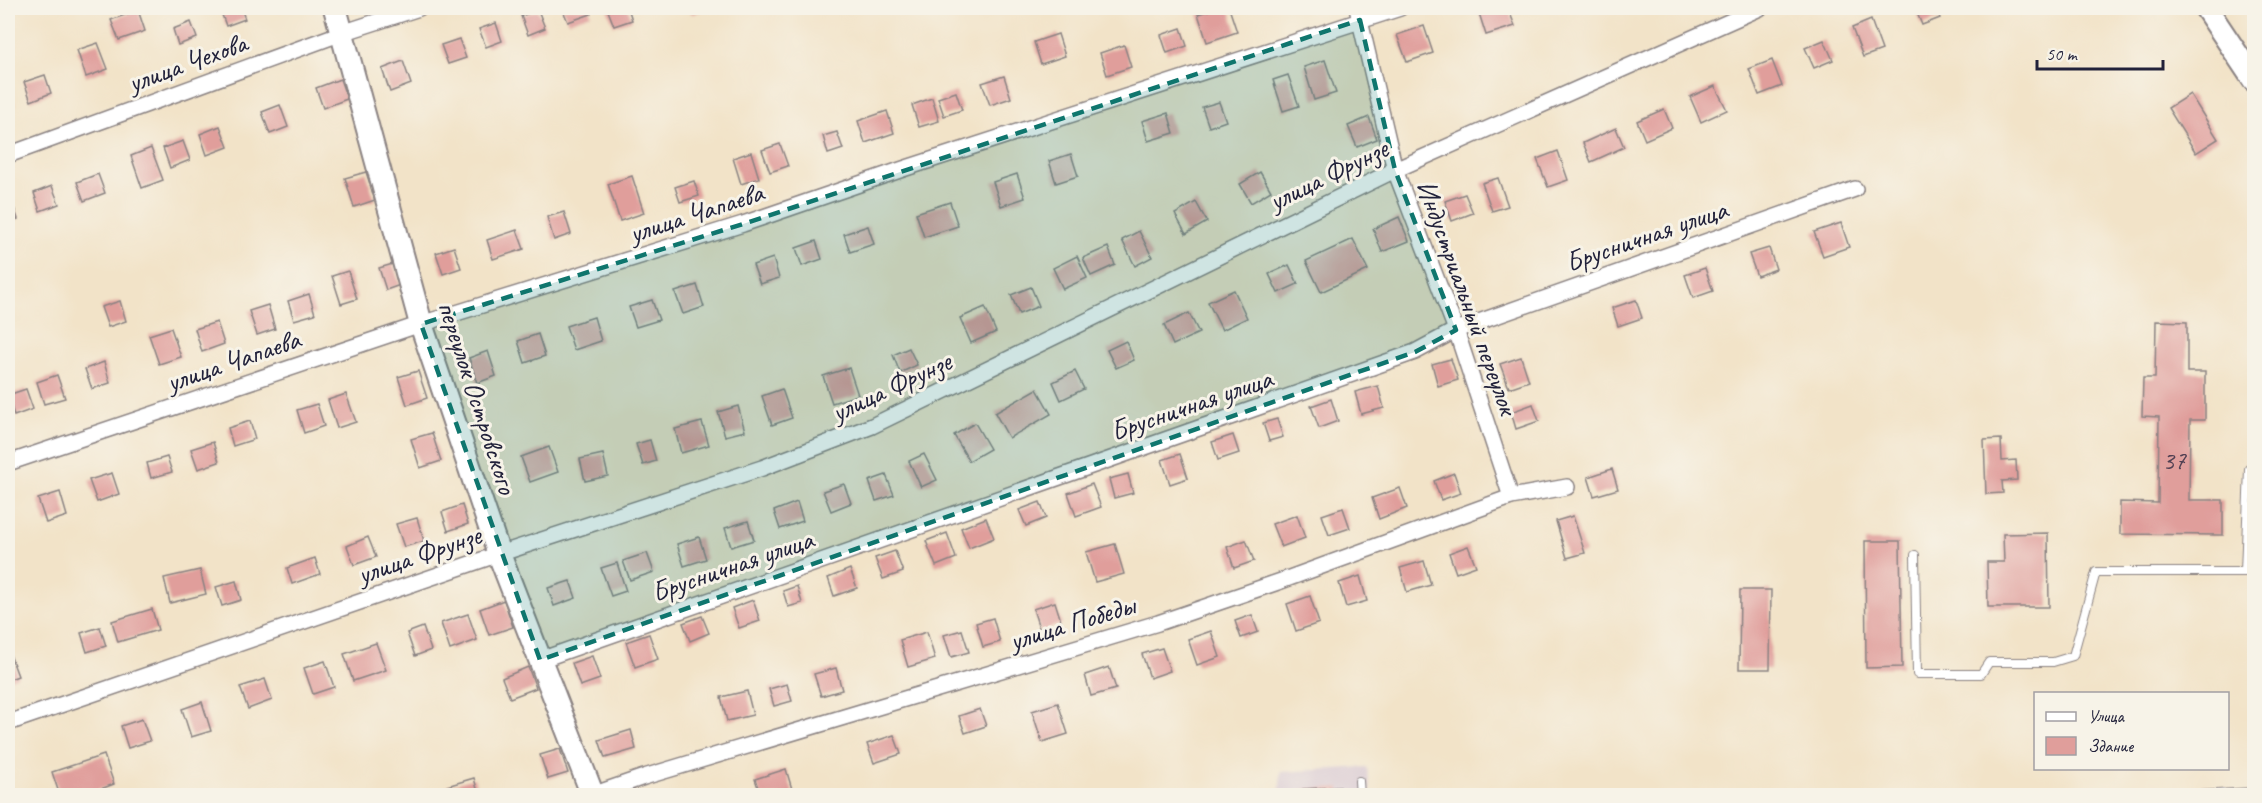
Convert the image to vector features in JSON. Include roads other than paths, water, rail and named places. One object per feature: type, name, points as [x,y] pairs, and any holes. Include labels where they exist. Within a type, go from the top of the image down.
[{"type":"street","name":"переулок Островского","points":[[335,8],[421,324],[499,554],[591,795]]},
{"type":"street","name":"улица Чехова","points":[[8,155],[342,33],[418,8]]},
{"type":"street","name":"улица Чапаева","points":[[8,463],[421,324],[743,224],[1359,14],[1400,8]]},
{"type":"street","name":"улица Фрунзе","points":[[8,723],[499,554],[762,468],[872,426],[1395,170],[1760,8]]},
{"type":"street","points":[[2206,8],[2254,80]]},
{"type":"street","name":"Индустриальный переулок","points":[[1359,14],[1395,170],[1456,330],[1511,497]]},
{"type":"street","name":"Брусничная улица","points":[[540,660],[1415,352],[1456,330],[1856,189]]},
{"type":"street","name":"улица Победы","points":[[591,795],[1158,623],[1511,497],[1567,487]]},
{"type":"lane","points":[[1915,555],[1917,674],[1981,674],[1989,662],[2053,662],[2073,656],[2096,572],[2245,572],[2249,469],[2254,468]]},
{"type":"lane","points":[[1359,781],[1360,795]]},
{"type":"lane","points":[[2179,795],[2254,792]]}]
